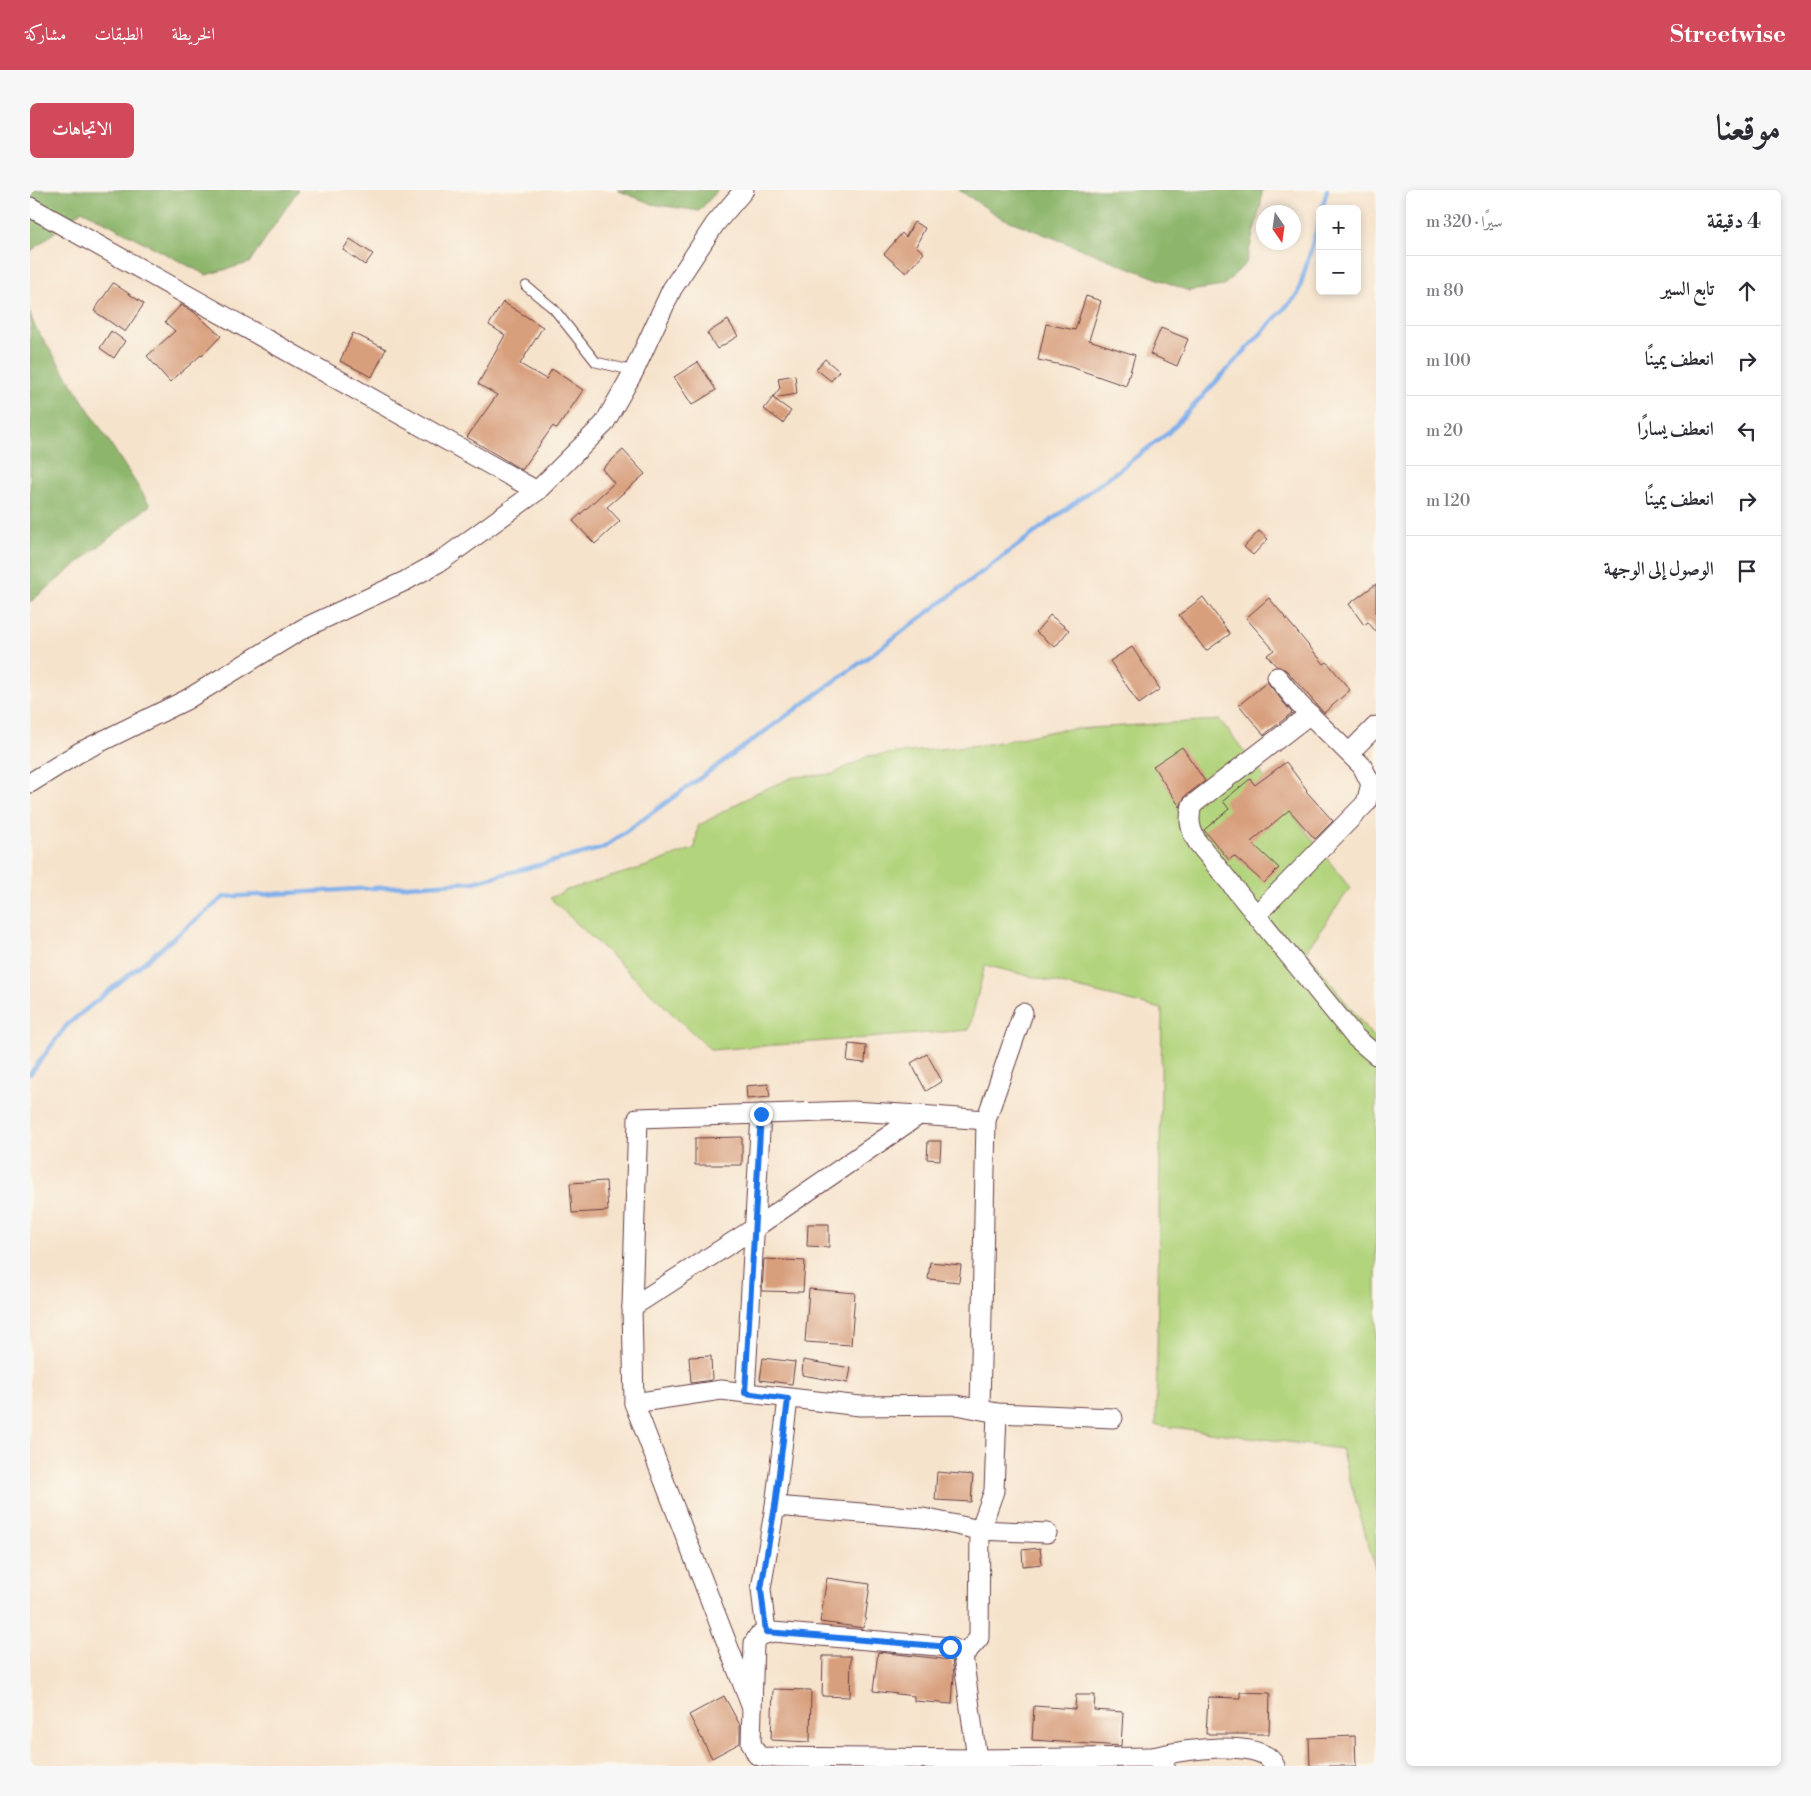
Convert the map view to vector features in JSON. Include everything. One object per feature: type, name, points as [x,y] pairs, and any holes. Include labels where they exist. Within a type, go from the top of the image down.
[{"type":"street","points":[[30,783],[80,752],[186,700],[304,628],[405,581],[441,561],[537,491],[604,424],[634,371],[672,289],[715,224],[744,190]]},
{"type":"street","points":[[30,207],[537,491]]},
{"type":"street","points":[[1257,914],[1366,803],[1371,784],[1362,766],[1310,714],[1277,677]]},
{"type":"street","points":[[1310,714],[1192,805],[1189,815],[1190,830],[1198,843],[1355,1037],[1376,1055]]},
{"type":"street","points":[[1349,753],[1376,726]]},
{"type":"street","points":[[963,1656],[979,1638],[980,1530],[994,1492],[988,1411],[986,1120],[1023,1013]]},
{"type":"street","points":[[752,1708],[634,1403],[632,1307],[638,1118],[852,1111],[986,1120]]},
{"type":"street","points":[[745,1393],[761,1114]]},
{"type":"street","points":[[632,1307],[756,1227],[919,1115]]},
{"type":"street","points":[[634,1403],[721,1390],[860,1406],[957,1405],[988,1411],[1113,1418]]},
{"type":"street","points":[[766,1632],[761,1589],[775,1506],[788,1399]]},
{"type":"street","points":[[775,1506],[923,1518],[980,1530],[1047,1533]]},
{"type":"street","points":[[798,1766],[757,1755],[751,1743],[754,1643],[758,1636],[766,1632],[950,1647],[959,1650],[963,1656],[977,1759]]},
{"type":"street","points":[[770,1758],[931,1762],[977,1759],[1057,1762],[1159,1762],[1175,1752],[1246,1748],[1260,1752],[1273,1760],[1275,1766]]},
{"type":"lane","points":[[526,286],[554,309],[596,362],[634,371]]},
{"type":"green space","points":[[30,190],[298,190],[249,263],[206,275],[82,210],[30,252]]},
{"type":"green space","points":[[617,190],[718,190],[699,211],[652,204]]},
{"type":"green space","points":[[959,190],[1262,190],[1261,205],[1256,205],[1256,224],[1246,263],[1223,286],[1189,291],[1000,217]]},
{"type":"green space","points":[[30,313],[34,325],[150,505],[30,602]]},
{"type":"green space","points":[[1220,720],[1350,888],[1306,951],[1376,1041],[1376,1571],[1341,1449],[1156,1425],[1162,1009],[985,965],[969,1030],[711,1050],[550,898],[567,890],[644,867],[695,848],[698,826],[756,793],[793,777],[833,774],[868,756],[989,744],[1059,730]]},
{"type":"building","points":[[914,222],[925,228],[916,246],[924,253],[906,273],[884,254],[902,233],[906,237]]},
{"type":"building","points":[[350,239],[373,254],[365,265],[343,250]]},
{"type":"building","points":[[113,283],[144,304],[125,332],[94,311]]},
{"type":"building","points":[[1086,296],[1101,301],[1089,340],[1135,355],[1126,386],[1071,367],[1038,360],[1046,324],[1075,330]]},
{"type":"building","points":[[503,302],[543,327],[520,364],[546,379],[552,369],[583,390],[557,429],[553,426],[522,470],[467,437],[497,395],[478,384],[505,335],[489,325]]},
{"type":"building","points":[[181,305],[194,312],[221,336],[202,356],[170,382],[147,356],[175,331],[165,322]]},
{"type":"building","points":[[728,320],[738,336],[717,349],[707,333]]},
{"type":"building","points":[[1161,328],[1188,339],[1177,366],[1150,354]]},
{"type":"building","points":[[111,331],[125,341],[114,358],[100,348]]},
{"type":"building","points":[[353,333],[386,349],[372,377],[340,361]]},
{"type":"building","points":[[825,359],[839,371],[831,381],[816,369]]},
{"type":"building","points":[[698,362],[716,390],[692,405],[674,377]]},
{"type":"building","points":[[795,375],[797,394],[773,398],[791,411],[783,423],[764,409],[780,388],[778,378]]},
{"type":"building","points":[[623,450],[645,474],[607,507],[620,521],[595,544],[573,521],[614,483],[602,469]]},
{"type":"building","points":[[1259,531],[1268,539],[1253,555],[1244,547]]},
{"type":"building","points":[[1376,584],[1376,632],[1368,622],[1364,625],[1349,604]]},
{"type":"building","points":[[1203,597],[1230,634],[1206,651],[1179,615]]},
{"type":"building","points":[[1269,598],[1324,664],[1327,662],[1350,690],[1324,713],[1286,670],[1276,666],[1267,655],[1274,650],[1246,618]]},
{"type":"building","points":[[1050,615],[1069,630],[1055,647],[1036,632]]},
{"type":"building","points":[[1132,647],[1160,689],[1139,704],[1110,661]]},
{"type":"building","points":[[1267,682],[1292,713],[1264,735],[1239,705]]},
{"type":"building","points":[[1182,747],[1205,781],[1185,796],[1180,807],[1153,766]]},
{"type":"building","points":[[1286,762],[1306,791],[1333,821],[1315,839],[1289,810],[1251,842],[1279,868],[1264,883],[1234,856],[1229,860],[1204,830],[1229,809],[1223,801],[1250,779],[1255,785]]},
{"type":"building","points":[[849,1044],[866,1046],[865,1063],[847,1061]]},
{"type":"building","points":[[927,1054],[942,1081],[926,1091],[911,1063]]},
{"type":"building","points":[[768,1084],[770,1097],[747,1099],[746,1086]]},
{"type":"building","points":[[742,1137],[742,1165],[695,1165],[695,1138]]},
{"type":"building","points":[[928,1141],[941,1141],[940,1160],[927,1159]]},
{"type":"building","points":[[606,1181],[608,1211],[572,1213],[570,1183]]},
{"type":"building","points":[[808,1224],[829,1224],[829,1247],[807,1246]]},
{"type":"building","points":[[764,1259],[805,1261],[803,1292],[762,1291]]},
{"type":"building","points":[[930,1262],[961,1265],[959,1282],[928,1279]]},
{"type":"building","points":[[809,1289],[855,1293],[851,1345],[805,1342]]},
{"type":"building","points":[[711,1356],[712,1380],[691,1383],[689,1357]]},
{"type":"building","points":[[763,1358],[795,1362],[792,1384],[760,1380]]},
{"type":"building","points":[[803,1360],[851,1368],[848,1383],[802,1375]]},
{"type":"building","points":[[937,1472],[973,1475],[971,1502],[935,1500]]},
{"type":"building","points":[[1040,1548],[1042,1564],[1023,1566],[1022,1550]]},
{"type":"building","points":[[827,1578],[870,1584],[864,1628],[820,1622]]},
{"type":"building","points":[[878,1652],[952,1660],[954,1674],[952,1704],[914,1701],[914,1696],[873,1691]]},
{"type":"building","points":[[823,1656],[851,1656],[850,1697],[822,1696]]},
{"type":"building","points":[[773,1689],[811,1690],[810,1742],[771,1740]]},
{"type":"building","points":[[1240,1692],[1270,1693],[1269,1734],[1206,1734],[1208,1697],[1240,1698]]},
{"type":"building","points":[[1076,1695],[1095,1695],[1094,1710],[1123,1712],[1121,1746],[1032,1740],[1034,1706],[1075,1709]]},
{"type":"building","points":[[724,1696],[740,1725],[740,1743],[712,1758],[689,1715]]},
{"type":"building","points":[[1355,1736],[1356,1766],[1310,1766],[1309,1738]]},
{"type":"waterway","points":[[1323,205],[1327,190]]},
{"type":"waterway","points":[[30,1074],[67,1025],[224,897],[474,882],[603,848],[871,655],[1168,433],[1298,294],[1316,232]]},
{"type":"route","points":[[761,1114],[745,1393],[788,1399],[775,1506],[761,1589],[766,1632],[950,1647]]}]
